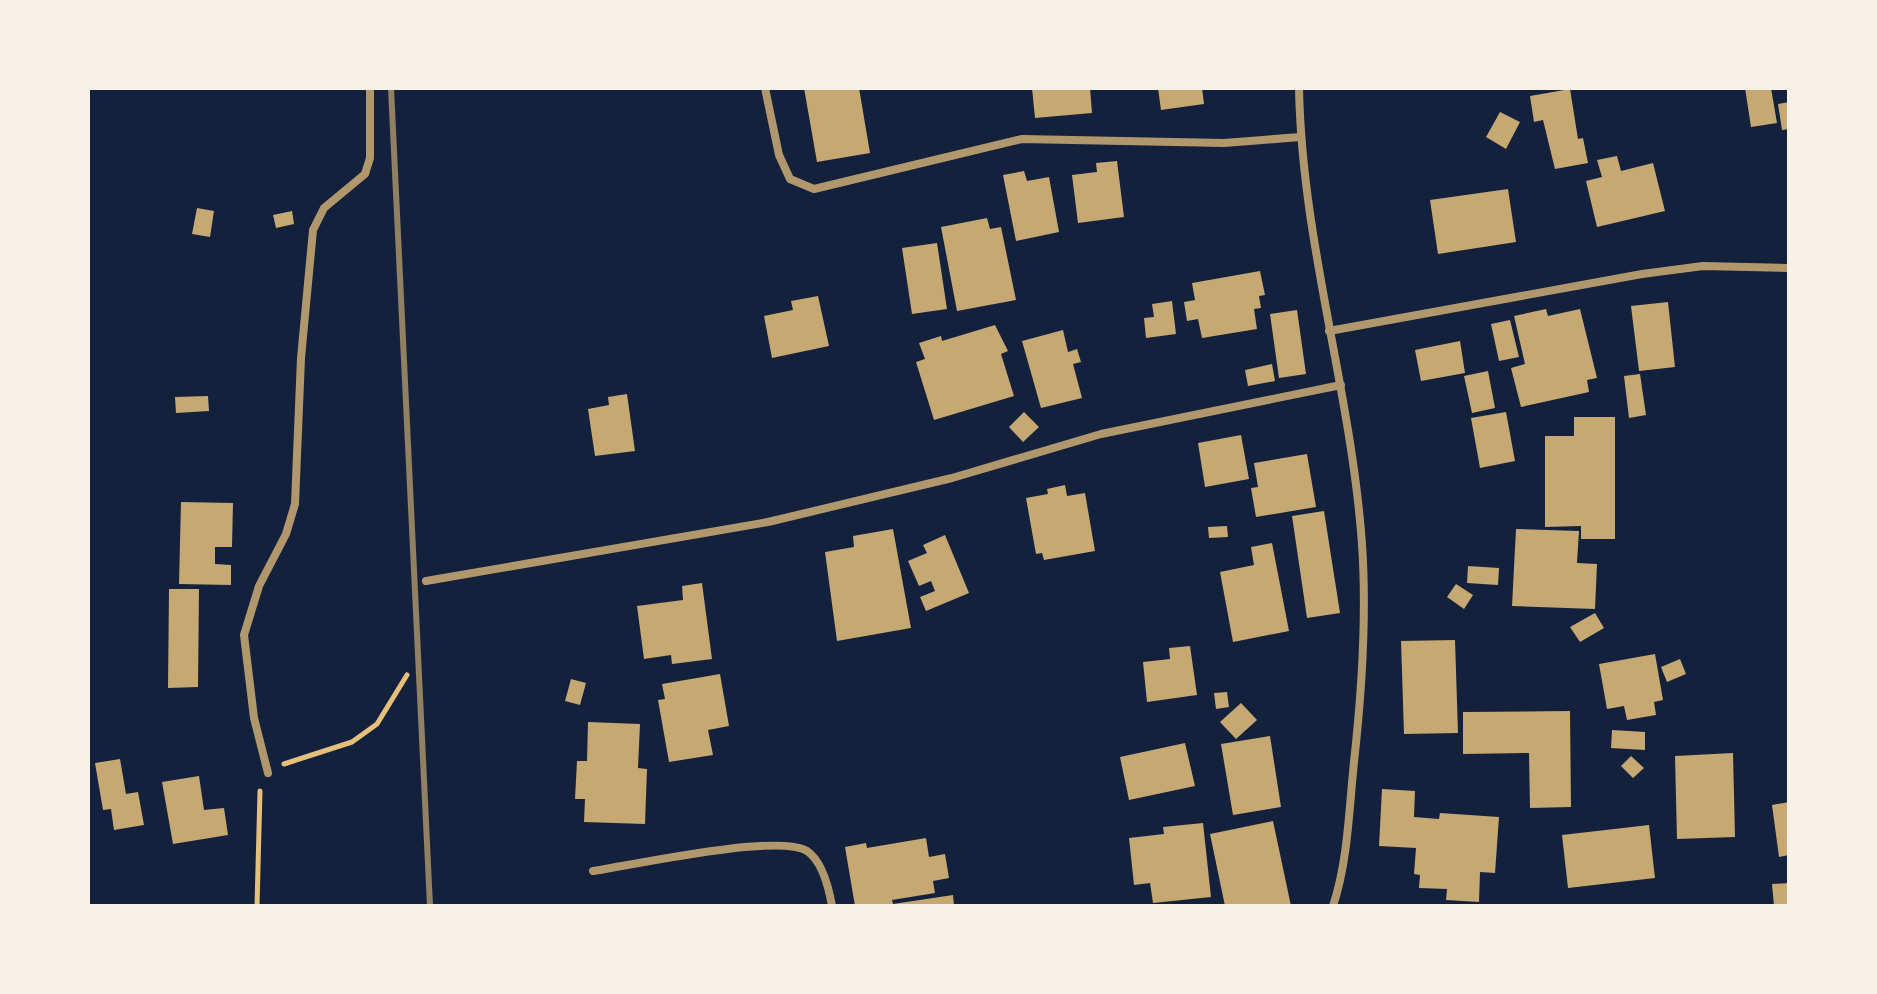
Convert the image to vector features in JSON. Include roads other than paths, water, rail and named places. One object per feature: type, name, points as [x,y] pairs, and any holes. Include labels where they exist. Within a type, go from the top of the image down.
[{"type":"street","points":[[268,773],[254,718],[244,635],[259,586],[286,534],[295,504],[301,358],[313,230],[324,208],[365,174],[370,158],[370,88]]},
{"type":"street","points":[[765,88],[779,155],[790,179],[814,189],[1022,139],[1224,143],[1300,137]]},
{"type":"street","points":[[1299,88],[1304,189],[1341,385],[1362,544],[1363,672],[1347,837],[1333,906]]},
{"type":"street","points":[[1329,331],[1642,274],[1703,266],[1789,268]]},
{"type":"street","points":[[426,581],[768,522],[952,478],[1101,434],[1341,385]]},
{"type":"street","points":[[593,871],[759,846],[793,844],[811,853],[828,886],[832,906]]},
{"type":"railway","points":[[391,88],[430,906]]}]
